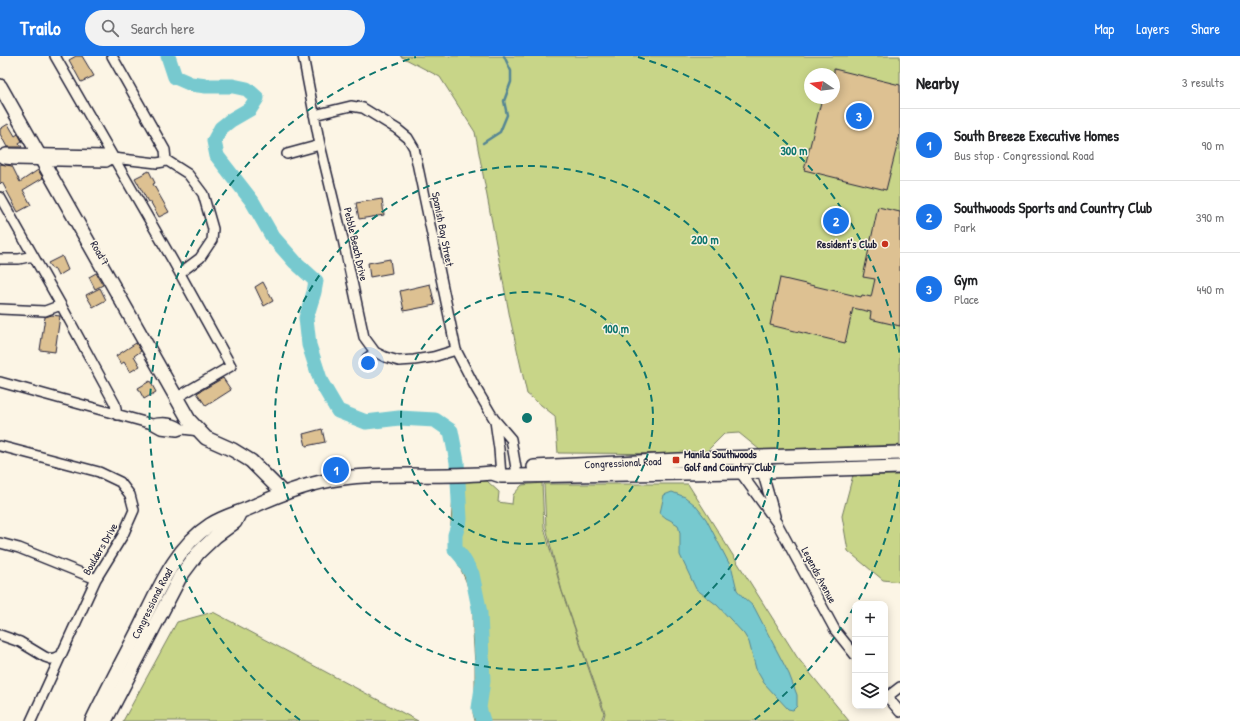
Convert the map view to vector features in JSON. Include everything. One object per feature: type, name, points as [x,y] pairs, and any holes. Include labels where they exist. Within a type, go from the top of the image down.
[{"type":"main road","name":"Road 7","points":[[0,75],[43,158],[189,420],[210,440],[233,450],[251,461],[278,495]]},
{"type":"main road","name":"Road 7","points":[[0,86],[194,416],[199,431]]},
{"type":"main road","name":"Congressional Road","points":[[516,472],[739,458],[900,453]]},
{"type":"main road","points":[[740,472],[900,466]]},
{"type":"main road","name":"Congressional Road","points":[[92,721],[169,570],[189,543],[209,526],[229,515],[240,512],[278,495],[310,484],[343,478],[375,476],[476,474],[498,472],[644,474],[740,472]]},
{"type":"main road","name":"Congressional Road","points":[[105,721],[180,577],[198,553],[216,536],[235,522],[240,512]]},
{"type":"main road","points":[[180,555],[190,564]]},
{"type":"street","points":[[55,56],[180,273],[231,366],[181,394]]},
{"type":"street","points":[[112,56],[165,150],[166,160]]},
{"type":"street","name":"Pebble Beach Drive","points":[[303,56],[320,145],[342,235],[364,337],[375,352]]},
{"type":"street","name":"Spanish Bay Street","points":[[314,115],[351,106],[363,108],[397,129],[408,138],[414,148],[456,350],[494,419],[511,439],[516,472]]},
{"type":"street","points":[[288,154],[320,145]]},
{"type":"street","points":[[0,156],[6,153],[43,158],[105,155],[113,158],[157,163],[166,160]]},
{"type":"street","points":[[166,160],[188,174],[203,194],[213,229],[212,240],[200,258],[180,273]]},
{"type":"street","points":[[1,200],[61,304],[114,404],[117,415]]},
{"type":"street","points":[[0,259],[19,260],[33,256]]},
{"type":"street","points":[[0,309],[45,311],[61,304]]},
{"type":"street","points":[[367,358],[375,352],[399,361],[414,360],[433,357],[456,350]]},
{"type":"street","points":[[1,381],[152,424],[161,429],[199,431]]},
{"type":"street","name":"Spanish Bay Street","points":[[494,419],[498,472]]},
{"type":"street","name":"Boulders Drive","points":[[0,446],[99,472],[120,482],[130,495],[134,510],[124,535],[96,579],[31,721]]},
{"type":"street","name":"Legends Avenue","points":[[760,457],[762,471],[777,523]]},
{"type":"street","points":[[739,458],[740,472]]},
{"type":"street","name":"Legends Avenue","points":[[740,472],[777,523],[835,630],[852,652]]},
{"type":"street","points":[[0,543],[19,548],[96,579]]},
{"type":"street","points":[[0,635],[20,642],[45,657],[51,659],[60,656]]},
{"type":"street","points":[[888,695],[900,687]]},
{"type":"street","points":[[888,698],[900,712]]},
{"type":"green space","name":"Manila Southwoods Golf and Country Club","points":[[400,56],[900,56],[900,445],[760,450],[739,433],[724,434],[704,454],[558,453],[555,416],[527,394],[510,318],[475,132],[440,77]]},
{"type":"green space","points":[[853,475],[900,475],[900,582],[883,580],[848,551],[842,516]]},
{"type":"green space","points":[[454,481],[487,481],[499,492],[498,502],[512,504],[513,495],[522,485],[542,483],[544,527],[561,589],[604,713],[601,721],[475,721],[473,713],[475,695],[475,665],[473,605],[466,581],[458,563],[449,551]]},
{"type":"green space","name":"Manila Southwoods Golf and Country Club","points":[[544,484],[688,484],[797,657],[849,721],[603,721],[605,713],[562,591],[553,556],[546,527]]},
{"type":"green space","points":[[213,612],[418,721],[123,721],[177,622]]},
{"type":"water","points":[[672,492],[685,497],[695,505],[706,519],[732,569],[737,590],[754,607],[789,674],[797,695],[797,706],[793,710],[788,709],[764,683],[756,669],[749,642],[744,634],[717,605],[696,589],[680,555],[680,533],[678,525],[660,513],[664,495]]},
{"type":"building","points":[[76,56],[82,56],[94,76],[81,82],[69,60]]},
{"type":"building","points":[[840,70],[900,85],[900,134],[886,190],[804,170],[820,104],[840,104]]},
{"type":"building","points":[[8,124],[15,136],[18,134],[22,141],[19,143],[22,147],[7,147],[0,134],[0,129]]},
{"type":"building","points":[[0,164],[12,166],[20,182],[38,170],[43,178],[23,190],[31,205],[18,212],[2,182],[0,184]]},
{"type":"building","points":[[149,171],[155,183],[153,184],[169,212],[159,217],[150,201],[148,202],[135,178]]},
{"type":"building","points":[[382,199],[384,215],[359,219],[356,203]]},
{"type":"building","points":[[878,207],[900,212],[900,326],[870,319],[871,312],[853,308],[845,343],[770,325],[780,278],[861,297],[862,295],[871,297],[875,279],[863,277]]},
{"type":"building","points":[[62,256],[68,270],[58,276],[54,268],[52,269],[48,263]]},
{"type":"building","points":[[390,259],[392,273],[370,277],[368,263]]},
{"type":"building","points":[[96,273],[103,285],[95,289],[89,277]]},
{"type":"building","points":[[263,282],[273,301],[264,306],[255,287]]},
{"type":"building","points":[[430,284],[435,305],[404,311],[400,291]]},
{"type":"building","points":[[100,288],[106,300],[93,307],[86,295]]},
{"type":"building","points":[[52,315],[60,316],[55,352],[40,350],[45,317]]},
{"type":"building","points":[[136,343],[141,351],[134,356],[140,366],[130,372],[124,362],[121,364],[116,356]]},
{"type":"building","points":[[223,378],[231,390],[206,406],[197,393]]},
{"type":"building","points":[[150,381],[156,392],[144,399],[138,388]]},
{"type":"building","points":[[322,429],[325,442],[306,446],[303,434]]},
{"type":"waterway","points":[[168,56],[175,77],[191,84],[206,86],[233,86],[247,89],[257,98],[250,109],[231,120],[221,128],[214,141],[217,156],[252,201],[272,236],[295,262],[316,281],[306,318],[309,345],[321,382],[338,411],[366,422],[399,418],[435,420],[451,431],[457,462],[460,519],[455,535],[455,549],[462,557],[472,574],[480,613],[483,681],[479,708],[483,721]]},
{"type":"waterway","points":[[483,143],[500,132],[507,115],[504,101],[511,82],[511,71],[504,56]]},
{"type":"place","name":"Gym","points":[[859,116]]},
{"type":"place","name":"Southwoods Sports and Country Club","points":[[836,221]]},
{"type":"place","name":"Resident's Club","points":[[885,244]]},
{"type":"place","name":"Manila Southwoods Golf and Country Club","points":[[676,460]]},
{"type":"place","name":"South Breeze Executive Homes","points":[[336,470]]}]
